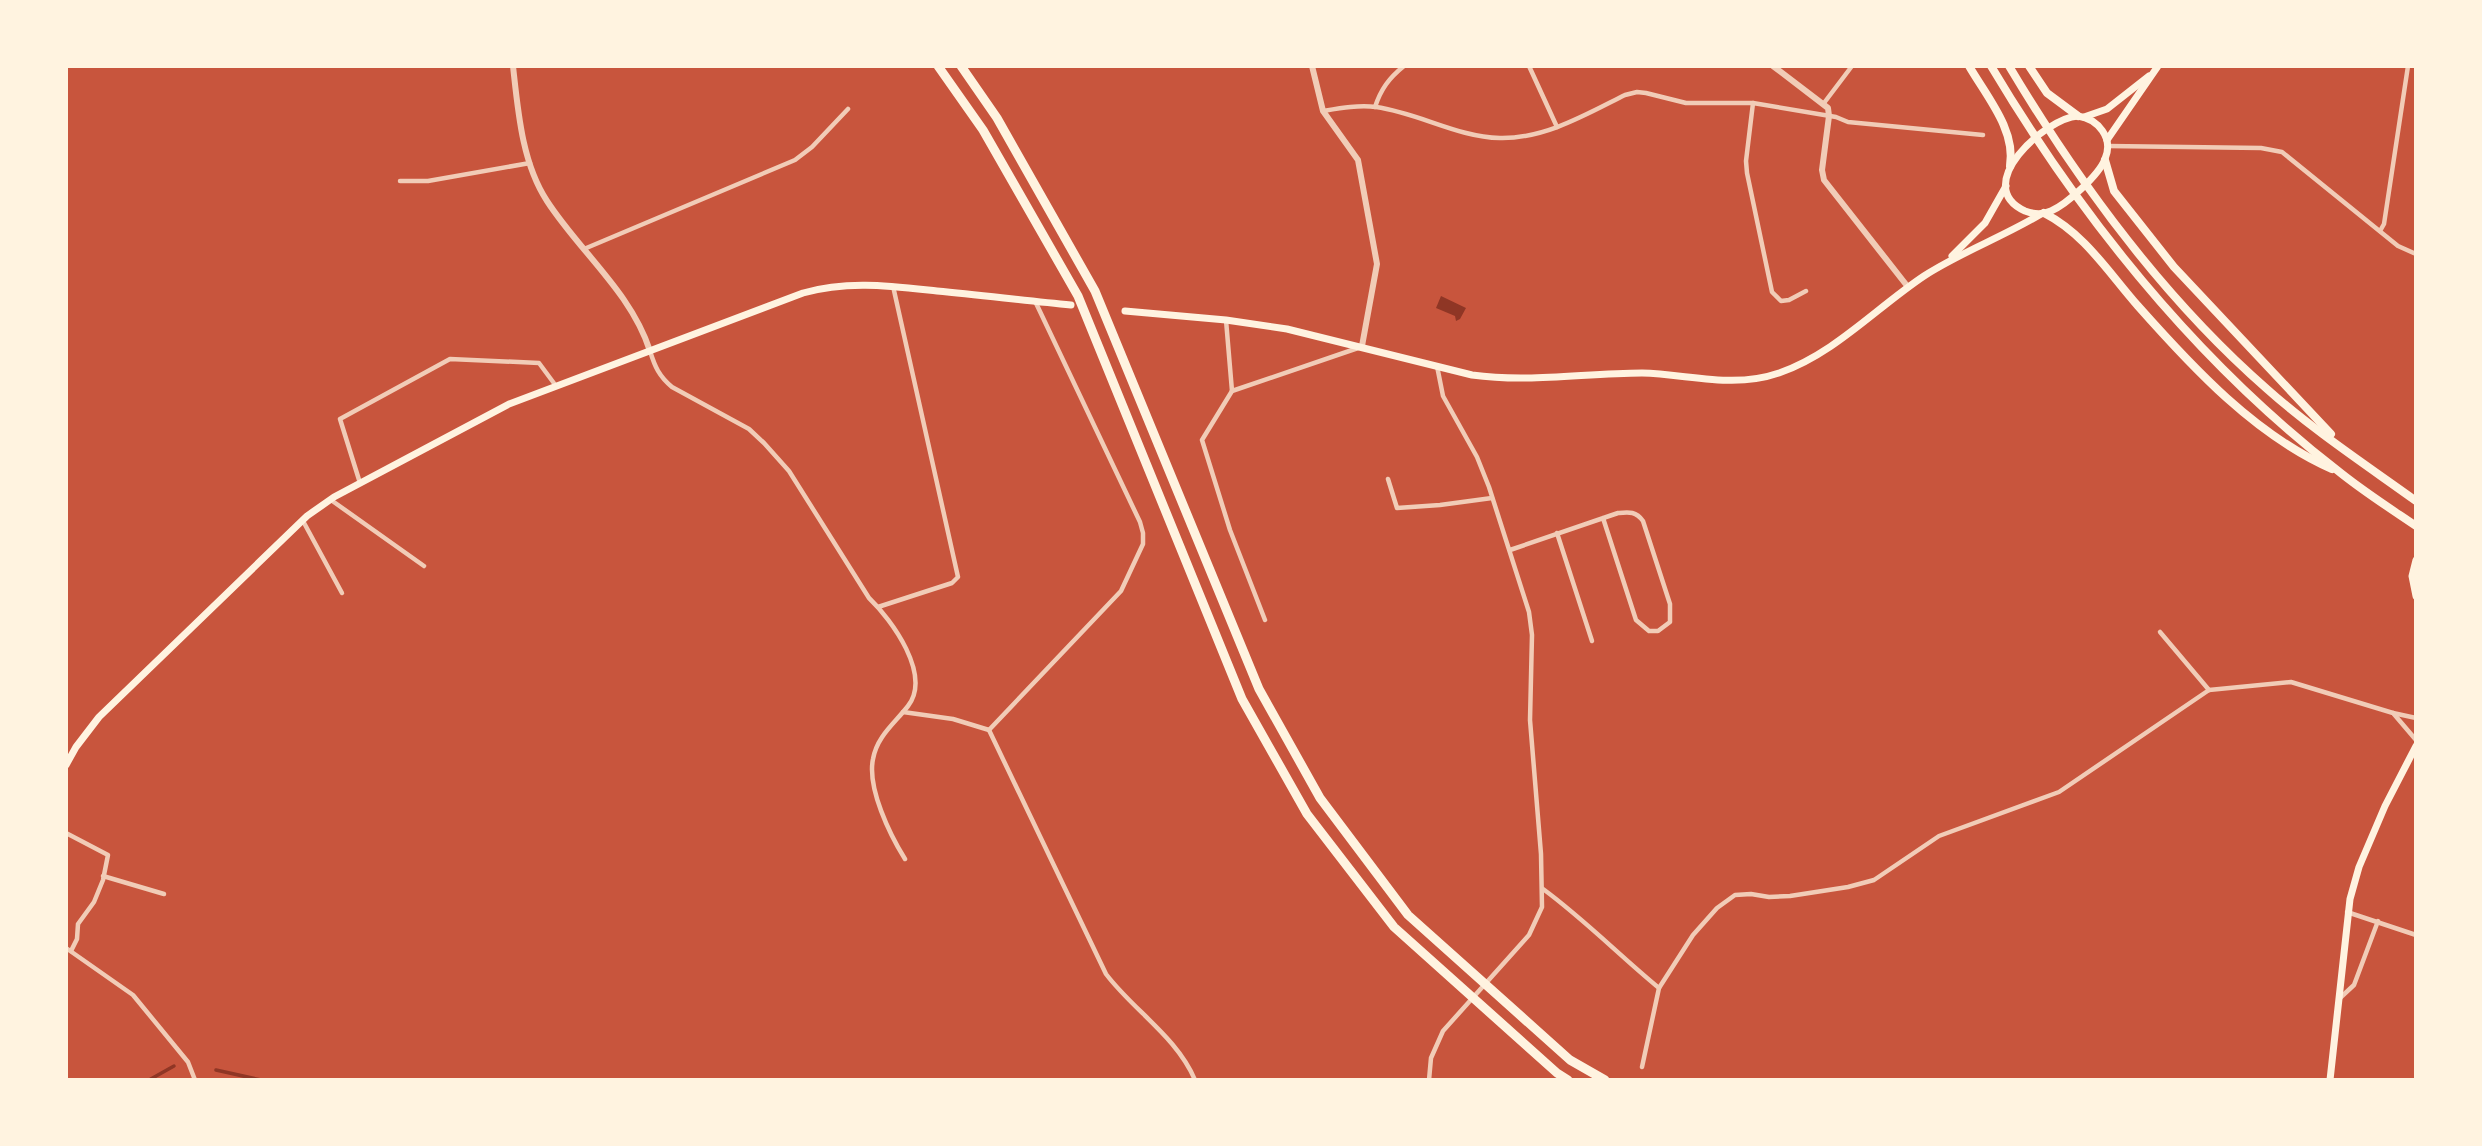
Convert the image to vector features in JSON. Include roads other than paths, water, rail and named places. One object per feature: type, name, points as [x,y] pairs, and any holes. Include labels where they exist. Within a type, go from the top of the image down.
[{"type":"highway","points":[[938,66],[983,130],[1078,296],[1242,699],[1307,814],[1394,927],[1557,1073],[1569,1080]]},
{"type":"highway","points":[[961,66],[997,118],[1095,291],[1259,689],[1320,798],[1408,915],[1570,1060],[1605,1080]]},
{"type":"highway","points":[[1969,66],[2007,131],[2011,148],[2010,166]]},
{"type":"highway","points":[[1991,66],[2021,117],[2081,205],[2133,272],[2191,337],[2257,401],[2341,473],[2416,526]]},
{"type":"highway","points":[[2009,66],[2092,195],[2144,262],[2226,351],[2268,390],[2416,501]]},
{"type":"highway","points":[[2029,66],[2047,93],[2081,116]]},
{"type":"highway","points":[[2105,160],[2114,191],[2174,267],[2345,450]]},
{"type":"highway","points":[[2042,213],[2081,238],[2164,334],[2238,408],[2297,452],[2341,473]]},
{"type":"main road","points":[[1125,311],[1226,320],[1287,329],[1472,375],[1506,379],[1639,373],[1745,382],[1780,373],[1820,353],[1947,261],[2063,204],[2100,168],[2105,160],[2107,143],[2158,66]]},
{"type":"main road","points":[[1947,261],[1985,223],[2006,186],[2010,166],[2021,152],[2053,124],[2067,117],[2107,109],[2152,74]]},
{"type":"main road","points":[[2081,116],[2097,124],[2107,143]]},
{"type":"main road","points":[[2006,186],[2012,201],[2020,208],[2030,213],[2042,213]]},
{"type":"main road","points":[[67,764],[86,732],[99,717],[303,520],[331,499],[509,404],[821,288],[848,284],[893,286],[1071,305]]},
{"type":"main road","points":[[2416,561],[2412,576],[2416,596]]},
{"type":"main road","points":[[2330,1080],[2347,912],[2359,867],[2385,806],[2416,746]]},
{"type":"street","points":[[513,66],[518,107],[532,173],[546,201],[611,282],[633,315],[661,378],[672,387],[749,429],[789,471],[911,659],[916,677],[911,703],[884,733],[872,766],[876,793],[892,837],[905,859]]},
{"type":"street","points":[[1233,391],[1362,346],[1377,264],[1357,160],[1323,111],[1312,66]]},
{"type":"street","points":[[1374,107],[1380,90],[1392,75],[1404,66]]},
{"type":"street","points":[[1529,66],[1557,127]]},
{"type":"street","points":[[1773,66],[1824,103],[1829,116],[1822,170],[1824,180],[1908,287]]},
{"type":"street","points":[[1824,103],[1852,66]]},
{"type":"street","points":[[2380,231],[2384,225],[2408,66]]},
{"type":"street","points":[[1323,111],[1374,107],[1397,111],[1469,135],[1514,137],[1557,127],[1637,92],[1686,103],[1753,103],[1829,116],[1848,122],[1983,135]]},
{"type":"street","points":[[1753,103],[1747,173],[1772,292],[1782,301],[1806,291]]},
{"type":"street","points":[[584,249],[795,160],[812,147],[848,110]]},
{"type":"street","points":[[2107,143],[2273,149],[2288,155],[2404,250],[2416,254]]},
{"type":"street","points":[[400,181],[428,181],[530,163]]},
{"type":"street","points":[[878,607],[952,583],[958,577],[893,286]]},
{"type":"street","points":[[989,730],[1121,591],[1143,544],[1140,522],[1034,300]]},
{"type":"street","points":[[1226,320],[1233,391],[1202,440],[1226,518],[1265,620]]},
{"type":"street","points":[[360,483],[340,419],[450,359],[539,363],[556,386]]},
{"type":"street","points":[[1429,1080],[1431,1058],[1443,1031],[1529,935],[1542,907],[1530,720],[1532,635],[1529,612],[1477,457],[1443,396],[1437,365]]},
{"type":"street","points":[[1388,479],[1397,508],[1492,498]]},
{"type":"street","points":[[331,499],[424,566]]},
{"type":"street","points":[[1510,550],[1603,518],[1631,512],[1638,515],[1643,521],[1672,613],[1670,622],[1664,628],[1649,631],[1636,620],[1603,518]]},
{"type":"street","points":[[303,520],[342,593]]},
{"type":"street","points":[[1557,533],[1592,640]]},
{"type":"street","points":[[2160,632],[2209,690]]},
{"type":"street","points":[[1642,1067],[1659,988],[1693,935],[1717,908],[1735,895],[1790,896],[1874,880],[1939,836],[2059,792],[2209,690],[2291,682],[2416,718]]},
{"type":"street","points":[[903,712],[953,719],[989,730],[1107,974],[1118,990],[1172,1046],[1195,1080]]},
{"type":"street","points":[[2393,713],[2416,740]]},
{"type":"street","points":[[66,833],[108,855],[94,902],[78,924],[77,939],[69,950],[133,995],[188,1062],[195,1080]]},
{"type":"street","points":[[103,876],[164,894]]},
{"type":"street","points":[[1542,889],[1579,917],[1616,953],[1659,988]]},
{"type":"street","points":[[2347,912],[2416,935]]},
{"type":"street","points":[[2338,999],[2354,985],[2378,921]]},
{"type":"waterway","points":[[149,1080],[174,1066]]},
{"type":"waterway","points":[[216,1070],[261,1080]]}]
